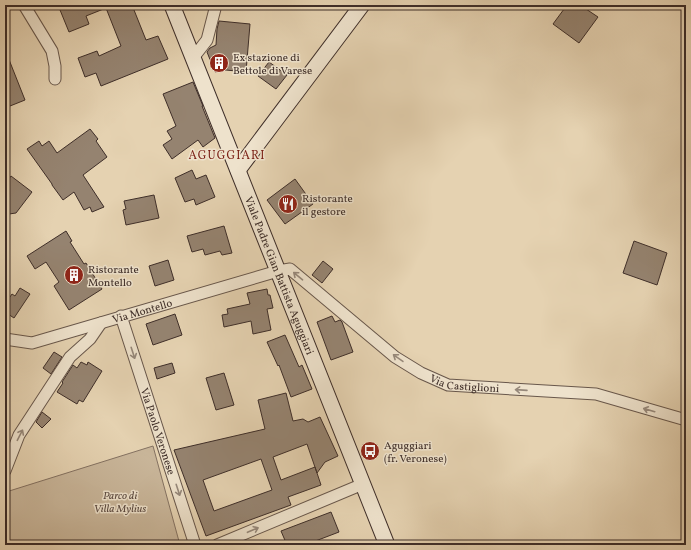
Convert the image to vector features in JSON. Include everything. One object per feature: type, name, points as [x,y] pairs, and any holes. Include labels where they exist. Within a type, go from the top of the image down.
[{"type":"main road","name":"Viale Padre Gian Battista Aguggiari","points":[[172,5],[387,545]]},
{"type":"main road","points":[[238,170],[362,5]]},
{"type":"street","points":[[24,5],[52,51],[55,66],[55,79]]},
{"type":"street","points":[[194,58],[207,40],[216,5]]},
{"type":"street","name":"Via Castiglioni","points":[[278,270],[290,269],[395,357],[421,373],[448,385],[596,394],[686,420]]},
{"type":"street","name":"Via Montello","points":[[5,340],[32,343],[278,270]]},
{"type":"street","name":"Via Paolo Veronese","points":[[121,316],[195,545]]},
{"type":"street","points":[[5,471],[19,435],[70,357],[90,339],[100,323]]},
{"type":"street","points":[[217,545],[363,484]]},
{"type":"green space","name":"Parco di Villa Mylius","points":[[153,446],[180,545],[5,545],[6,492]]},
{"type":"building","points":[[58,5],[132,5],[146,40],[158,36],[168,59],[101,86],[96,73],[85,77],[78,58],[97,51],[99,56],[121,46],[106,8],[86,16],[89,24],[69,32]]},
{"type":"building","points":[[567,5],[580,5],[598,17],[579,43],[553,24]]},
{"type":"building","points":[[219,21],[250,24],[246,72],[226,70],[215,72],[207,52],[210,48],[216,45]]},
{"type":"building","points":[[5,52],[25,100],[5,108]]},
{"type":"building","points":[[269,62],[287,75],[276,89],[258,76]]},
{"type":"building","points":[[193,82],[215,138],[203,147],[198,140],[172,159],[163,145],[172,139],[167,131],[176,126],[163,94]]},
{"type":"building","points":[[90,129],[98,139],[96,141],[107,157],[83,175],[104,207],[92,212],[90,207],[84,210],[74,192],[63,200],[27,149],[39,141],[42,146],[49,141],[57,153]]},
{"type":"building","points":[[192,170],[196,179],[206,175],[215,197],[196,205],[194,199],[185,202],[175,178]]},
{"type":"building","points":[[11,176],[32,192],[16,213],[9,214],[5,211],[5,184]]},
{"type":"building","points":[[295,179],[313,204],[285,224],[267,200]]},
{"type":"building","points":[[154,195],[159,218],[126,225],[123,210],[126,209],[124,201]]},
{"type":"building","points":[[224,226],[232,253],[222,255],[220,251],[205,255],[203,249],[192,252],[187,236]]},
{"type":"building","name":"Ristorante Montello","points":[[66,231],[72,241],[70,242],[84,264],[86,263],[102,289],[69,310],[54,286],[59,282],[46,262],[35,269],[27,256]]},
{"type":"building","points":[[634,241],[667,253],[657,285],[623,273]]},
{"type":"building","points":[[168,260],[174,280],[155,286],[149,266]]},
{"type":"building","points":[[323,261],[333,269],[322,283],[312,275]]},
{"type":"building","points":[[20,288],[30,294],[14,318],[5,312],[5,304],[12,294],[15,296]]},
{"type":"building","points":[[267,289],[273,308],[267,309],[271,330],[253,334],[251,321],[224,327],[222,315],[228,314],[227,309],[250,304],[247,293]]},
{"type":"building","points":[[175,314],[182,335],[153,345],[146,324]]},
{"type":"building","points":[[332,316],[335,322],[340,320],[342,322],[353,352],[331,360],[317,322]]},
{"type":"building","points":[[285,335],[299,367],[302,365],[312,389],[291,397],[279,365],[278,366],[267,342]]},
{"type":"building","points":[[54,352],[62,357],[51,374],[43,368]]},
{"type":"building","points":[[81,362],[87,365],[88,362],[102,371],[83,402],[79,400],[77,404],[57,392],[73,365],[77,368]]},
{"type":"building","points":[[172,363],[175,373],[157,379],[154,368]]},
{"type":"building","points":[[224,373],[234,405],[216,410],[206,378]]},
{"type":"building","points":[[286,393],[293,421],[303,419],[308,422],[320,417],[338,456],[325,462],[317,473],[321,485],[288,497],[291,505],[206,536],[174,450],[265,429],[258,400]],"holes":[[[307,444],[315,467],[281,480],[273,457]],[[261,459],[272,490],[214,511],[203,480]]]},
{"type":"building","points":[[42,412],[51,419],[42,428],[36,422]]},
{"type":"building","points":[[331,512],[339,532],[305,545],[287,545],[281,531]]},
{"type":"place","name":"Ex stazione di Bettole di Varese","points":[[219,63]]},
{"type":"place","name":"Ristorante il gestore","points":[[288,204]]},
{"type":"place","name":"Ristorante Montello","points":[[74,275]]},
{"type":"place","name":"Aguggiari (fr. Veronese)","points":[[370,451]]},
{"type":"district","name":"AGUGGIARI","points":[[227,155]]}]
